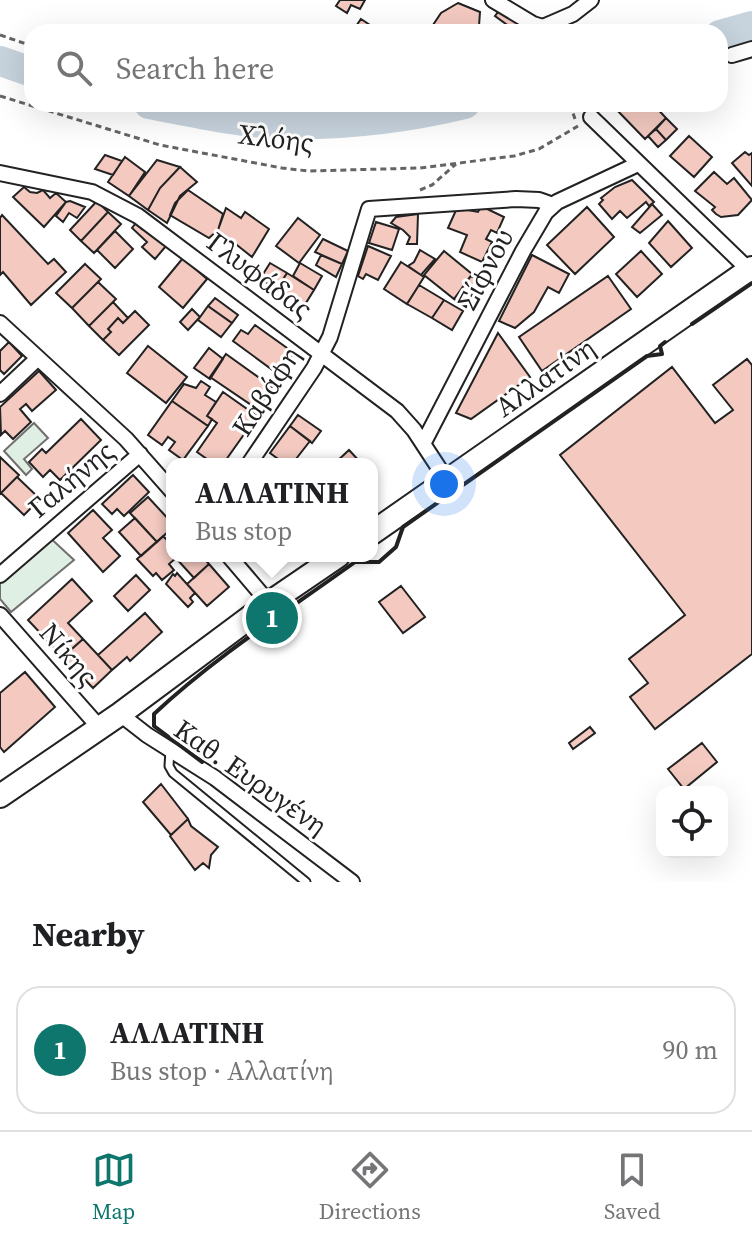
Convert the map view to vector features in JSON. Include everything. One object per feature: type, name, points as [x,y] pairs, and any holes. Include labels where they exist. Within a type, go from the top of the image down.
[{"type":"main road","name":"Αλλατίνη","points":[[378,529],[750,269]]},
{"type":"main road","points":[[0,796],[120,714],[329,562]]},
{"type":"street","points":[[493,0],[536,24]]},
{"type":"street","points":[[550,24],[573,14],[591,0]]},
{"type":"street","points":[[732,55],[752,49]]},
{"type":"street","points":[[591,117],[750,269]]},
{"type":"street","points":[[553,205],[638,164]]},
{"type":"street","name":"Γλυφάδας","points":[[0,173],[92,192],[138,216],[397,411],[448,482]]},
{"type":"street","name":"Καβάφη","points":[[253,458],[322,354],[338,318],[369,209],[516,199],[539,200],[553,205]]},
{"type":"street","name":"Σίφνου","points":[[423,444],[523,251],[553,205]]},
{"type":"street","points":[[0,323],[140,454],[166,484]]},
{"type":"street","points":[[0,394],[38,358]]},
{"type":"street","name":"Γαλήνης","points":[[0,575],[140,454]]},
{"type":"street","points":[[234,562],[269,603]]},
{"type":"street","name":"Νίκης","points":[[0,615],[99,727]]},
{"type":"street","name":"Καθ. Ευρυγένη","points":[[120,714],[215,778],[352,882]]},
{"type":"lane","points":[[170,750],[169,766],[173,773],[306,882]]},
{"type":"path","points":[[0,35],[24,43]]},
{"type":"path","name":"Χλόης","points":[[0,96],[24,103]]},
{"type":"path","name":"Χλόης","points":[[52,112],[160,145],[295,170],[420,168],[514,156],[551,144],[591,117]]},
{"type":"path","points":[[572,112],[576,127]]},
{"type":"green space","points":[[34,423],[48,438],[24,459],[32,469],[26,475],[4,451]]},
{"type":"green space","points":[[46,534],[74,560],[11,612],[0,599],[0,580]]},
{"type":"building","points":[[340,0],[365,0],[360,9],[351,5],[347,13],[336,6]]},
{"type":"building","points":[[458,3],[480,12],[479,24],[434,24],[441,13]]},
{"type":"building","points":[[501,8],[520,22],[506,24],[495,16]]},
{"type":"building","points":[[619,112],[660,112],[666,118],[645,139]]},
{"type":"building","points":[[666,118],[677,129],[666,140],[656,129]]},
{"type":"building","points":[[656,129],[666,140],[658,147],[648,136]]},
{"type":"building","points":[[689,136],[712,157],[694,177],[670,156]]},
{"type":"building","points":[[745,152],[749,155],[752,153],[752,186],[732,163]]},
{"type":"building","points":[[105,155],[122,161],[113,175],[95,169]]},
{"type":"building","points":[[125,157],[145,172],[129,196],[108,182]]},
{"type":"building","points":[[157,160],[180,167],[160,188],[148,210],[129,196]]},
{"type":"building","points":[[180,167],[197,182],[180,196],[167,223],[148,210],[160,188]]},
{"type":"building","points":[[714,172],[727,184],[734,178],[752,200],[738,215],[721,217],[712,210],[715,207],[695,191]]},
{"type":"building","points":[[632,180],[654,202],[649,206],[646,202],[627,218],[620,211],[612,219],[599,204],[603,200],[601,198],[615,187]]},
{"type":"building","points":[[24,187],[30,192],[43,190],[50,198],[56,193],[66,202],[44,227],[13,197]]},
{"type":"building","points":[[188,190],[223,214],[218,230],[209,238],[170,215],[175,203]]},
{"type":"building","points":[[70,201],[85,207],[77,218],[69,213],[63,222],[56,216]]},
{"type":"building","points":[[97,201],[108,212],[81,241],[70,230]]},
{"type":"building","points":[[652,204],[662,215],[640,233],[632,227]]},
{"type":"building","points":[[481,206],[504,217],[497,233],[491,230],[486,239],[492,242],[482,262],[460,252],[467,235],[448,228],[457,208],[478,212]]},
{"type":"building","points":[[587,207],[614,237],[575,274],[547,245]]},
{"type":"building","points":[[226,208],[241,218],[245,212],[269,229],[252,257],[218,230]]},
{"type":"building","points":[[108,212],[121,224],[94,253],[81,241]]},
{"type":"building","points":[[418,214],[417,244],[407,244],[410,237],[391,223],[396,217]]},
{"type":"building","points":[[2,215],[48,264],[54,259],[66,272],[31,305],[3,272],[0,275]]},
{"type":"building","points":[[298,218],[320,235],[299,263],[276,246]]},
{"type":"building","points":[[668,221],[692,248],[671,267],[649,243]]},
{"type":"building","points":[[376,222],[399,229],[392,250],[369,243]]},
{"type":"building","points":[[136,223],[142,229],[145,226],[166,246],[155,259],[142,247],[147,242],[132,228]]},
{"type":"building","points":[[115,231],[133,249],[115,268],[97,250]]},
{"type":"building","points":[[323,239],[348,251],[342,264],[315,252]]},
{"type":"building","points":[[368,246],[391,256],[378,280],[366,274],[363,279],[358,276]]},
{"type":"building","points":[[420,250],[435,259],[421,275],[408,266]]},
{"type":"building","points":[[444,251],[472,274],[454,299],[424,275]]},
{"type":"building","points":[[641,251],[662,274],[637,297],[616,274]]},
{"type":"building","points":[[321,255],[342,264],[336,277],[316,265]]},
{"type":"building","points":[[532,255],[569,274],[559,293],[548,287],[534,312],[515,328],[499,321]]},
{"type":"building","points":[[183,258],[207,279],[183,308],[159,287]]},
{"type":"building","points":[[401,262],[424,277],[407,304],[384,289]]},
{"type":"building","points":[[270,263],[287,273],[277,289],[260,279]]},
{"type":"building","points":[[300,263],[322,276],[314,290],[293,276]]},
{"type":"building","points":[[85,264],[101,279],[72,308],[56,293]]},
{"type":"building","points":[[287,273],[314,290],[304,306],[277,289]]},
{"type":"building","points":[[471,276],[480,280],[466,307],[454,299]]},
{"type":"building","points":[[608,276],[631,309],[542,371],[519,337]]},
{"type":"building","points":[[98,282],[116,299],[89,326],[72,308]]},
{"type":"building","points":[[419,285],[444,300],[432,318],[407,304]]},
{"type":"building","points":[[215,298],[238,315],[232,323],[208,306]]},
{"type":"building","points":[[444,300],[463,311],[452,330],[432,318]]},
{"type":"building","points":[[113,302],[128,318],[123,323],[118,318],[103,340],[89,326]]},
{"type":"building","points":[[208,306],[232,323],[221,337],[198,320]]},
{"type":"building","points":[[192,309],[200,317],[188,330],[180,322]]},
{"type":"building","points":[[135,311],[149,325],[119,355],[103,340],[118,318],[123,323]]},
{"type":"building","points":[[255,325],[294,353],[278,374],[233,341],[241,330],[248,334]]},
{"type":"building","points":[[498,333],[530,377],[471,419],[456,413]]},
{"type":"building","points":[[9,342],[22,356],[4,374],[0,370],[0,351]]},
{"type":"building","points":[[148,346],[187,377],[166,403],[127,373]]},
{"type":"building","points":[[209,348],[223,359],[210,379],[194,368]]},
{"type":"building","points":[[226,354],[272,387],[257,409],[210,377]]},
{"type":"building","points":[[747,359],[752,365],[752,654],[655,729],[630,697],[648,683],[629,659],[685,615],[560,455],[672,367],[715,423],[733,410],[713,385]]},
{"type":"building","points":[[39,371],[56,390],[32,411],[26,404],[20,409],[31,422],[13,439],[5,431],[1,435],[0,407]]},
{"type":"building","points":[[201,381],[210,387],[205,395],[216,402],[207,416],[212,419],[208,426],[172,401],[184,384],[196,388]]},
{"type":"building","points":[[223,392],[257,416],[227,458],[206,458],[197,452],[217,423],[207,416]]},
{"type":"building","points":[[172,401],[208,426],[184,458],[169,450],[175,442],[168,437],[162,445],[148,435]]},
{"type":"building","points":[[298,415],[321,431],[312,443],[290,426]]},
{"type":"building","points":[[81,419],[101,440],[60,480],[50,470],[43,477],[29,462],[42,449],[46,453]]},
{"type":"building","points":[[290,426],[310,441],[297,458],[277,458],[270,453]]},
{"type":"building","points":[[349,450],[356,458],[340,458]]},
{"type":"building","points":[[0,457],[19,475],[0,494]]},
{"type":"building","points":[[133,475],[149,492],[124,516],[117,509],[112,514],[102,504]]},
{"type":"building","points":[[17,477],[40,499],[24,515],[1,493]]},
{"type":"building","points":[[148,497],[166,516],[166,534],[157,542],[130,513]]},
{"type":"building","points":[[93,510],[112,530],[103,538],[120,556],[103,572],[68,533]]},
{"type":"building","points":[[135,518],[157,542],[141,556],[119,532]]},
{"type":"building","points":[[163,536],[166,539],[166,562],[171,562],[169,564],[174,570],[162,580],[156,573],[153,576],[137,559]]},
{"type":"building","points":[[179,562],[207,562],[209,564],[194,578]]},
{"type":"building","points":[[209,564],[229,587],[207,606],[187,584]]},
{"type":"building","points":[[177,573],[195,593],[188,607],[166,584]]},
{"type":"building","points":[[136,575],[150,590],[128,611],[114,596]]},
{"type":"building","points":[[72,579],[92,601],[68,623],[83,639],[63,657],[28,620]]},
{"type":"building","points":[[401,586],[425,617],[403,633],[379,602]]},
{"type":"building","points":[[145,613],[162,632],[130,661],[127,657],[112,670],[98,655]]},
{"type":"building","points":[[83,639],[112,670],[93,688],[63,657]]},
{"type":"building","points":[[25,672],[55,707],[4,752],[0,747],[0,693]]},
{"type":"building","points":[[590,727],[595,733],[573,749],[569,743]]},
{"type":"building","points":[[702,743],[717,762],[688,786],[682,786],[668,769]]},
{"type":"building","points":[[161,784],[188,819],[171,835],[143,802]]},
{"type":"building","points":[[188,819],[191,826],[218,847],[211,855],[209,868],[203,863],[195,870],[170,836]]},
{"type":"waterway","points":[[728,33],[752,26]]},
{"type":"waterway","points":[[0,61],[24,69]]},
{"type":"waterway","points":[[191,112],[276,124],[324,124],[427,112]]},
{"type":"wall","points":[[692,324],[752,283]]},
{"type":"wall","points":[[202,762],[154,726],[154,714],[177,693],[355,562],[379,562],[396,547],[403,527],[647,356],[662,354],[660,346],[665,342]]},
{"type":"place","name":"ΑΛΛΑΤΙΝΗ","points":[[272,618]]}]
